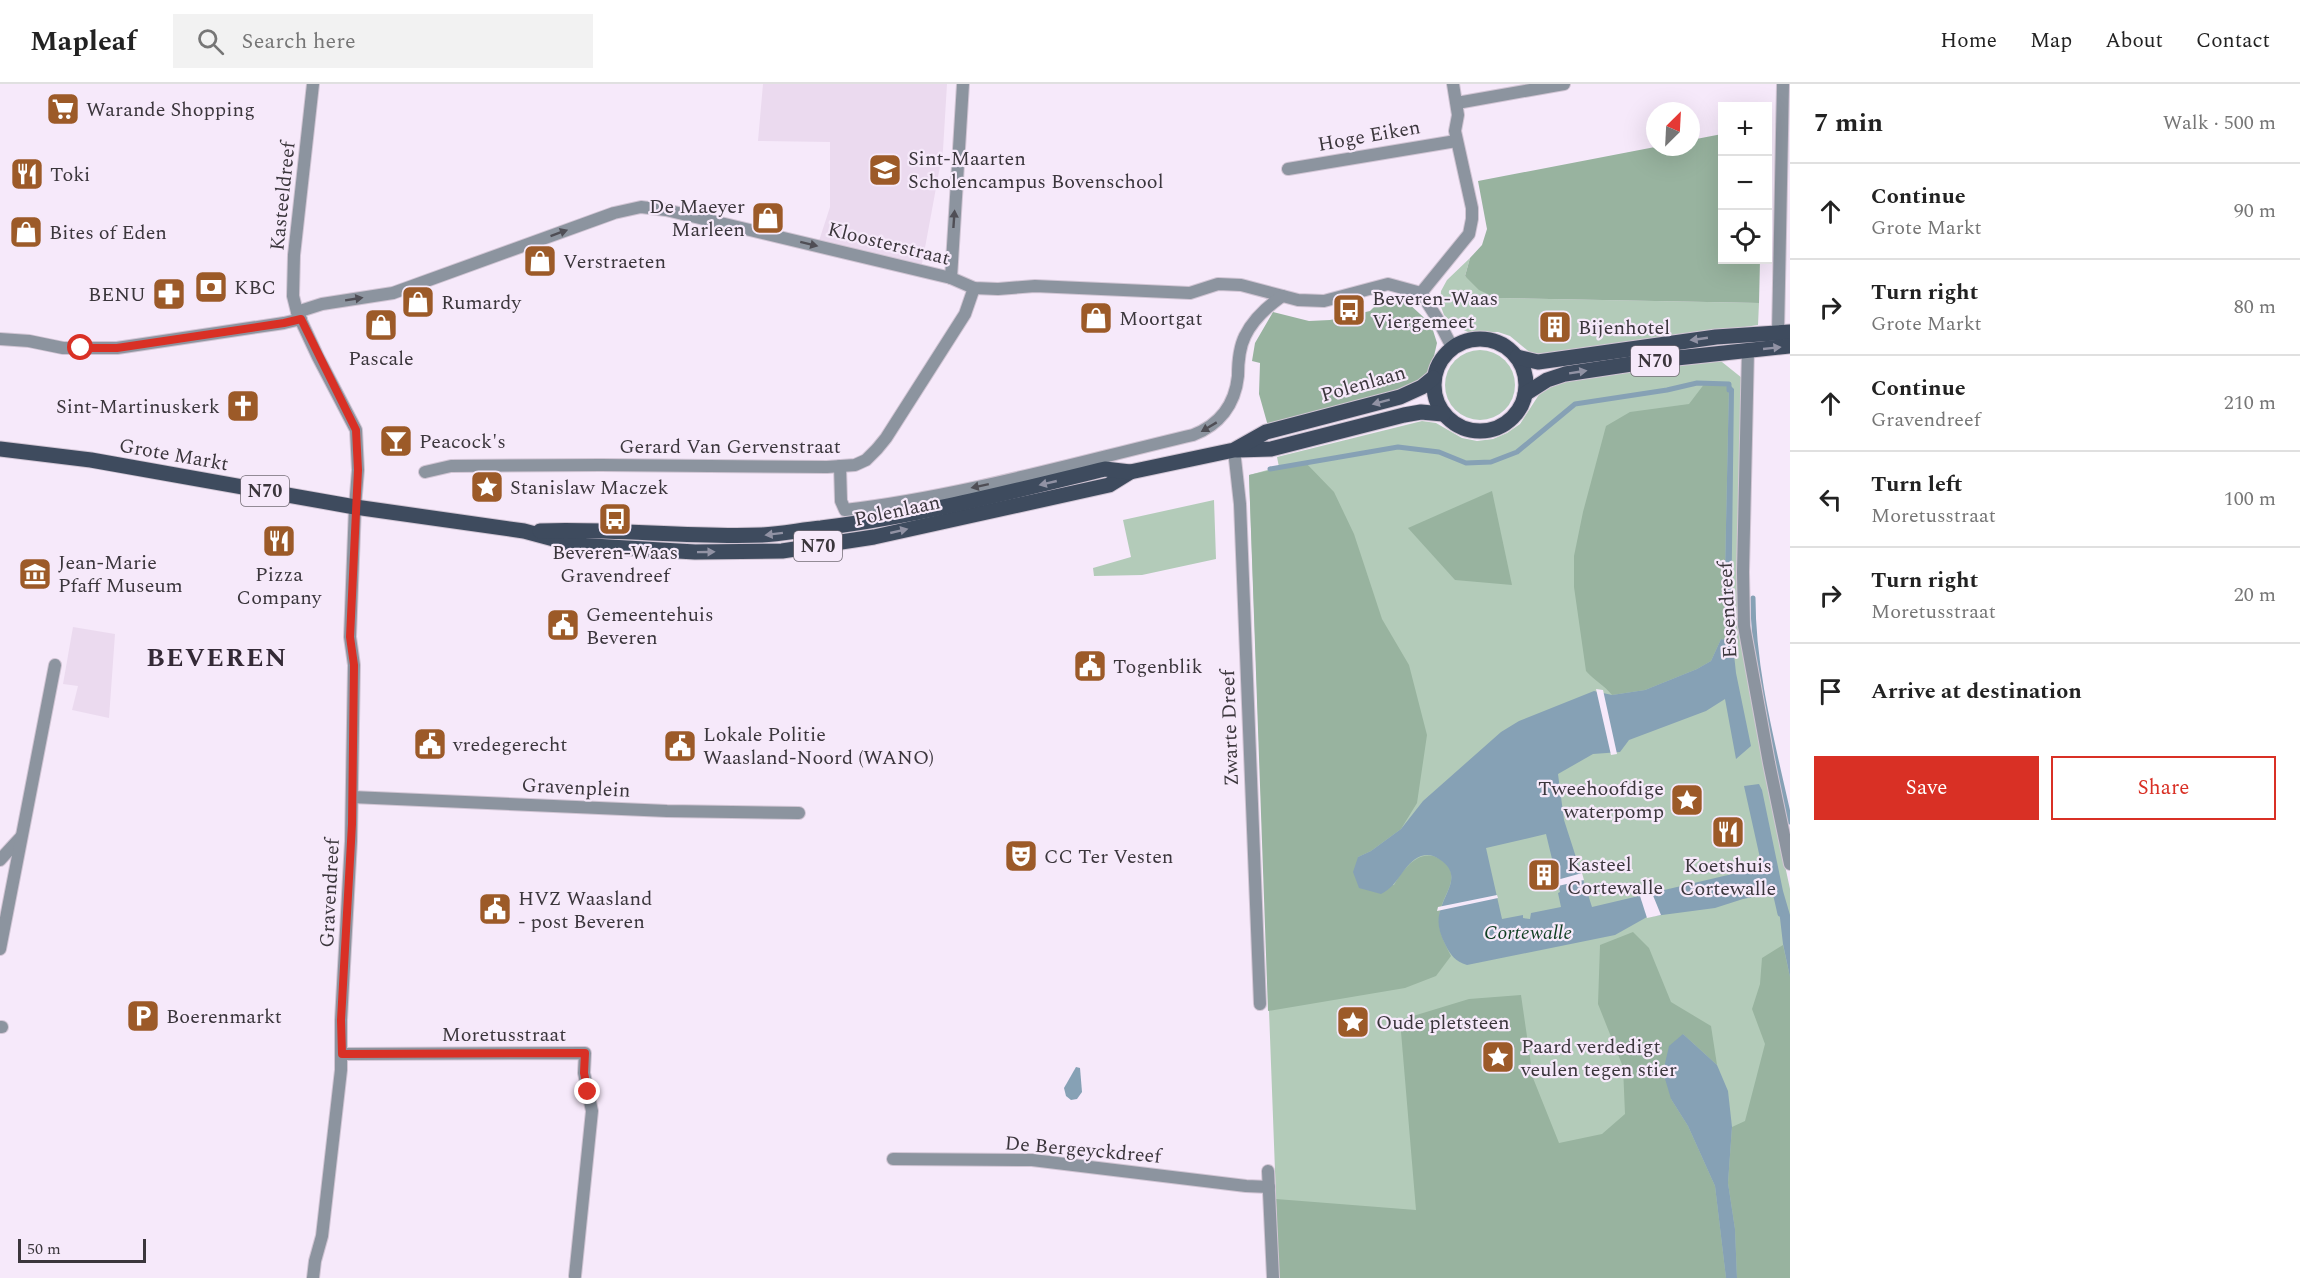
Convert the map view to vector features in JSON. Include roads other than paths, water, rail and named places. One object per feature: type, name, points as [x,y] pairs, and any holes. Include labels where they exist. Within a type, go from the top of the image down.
[{"type":"main road","name":"N70","points":[[1433,378],[1440,361],[1452,347],[1475,338],[1498,342],[1509,348],[1517,357],[1538,362],[1716,337],[1784,332]]},
{"type":"main road","name":"N70","points":[[1443,414],[1453,423],[1465,429],[1478,432],[1491,430],[1503,425],[1513,417],[1521,407],[1526,394],[1547,380],[1565,374],[1658,360],[1790,346]]},
{"type":"main road","points":[[1517,357],[1525,375],[1526,394]]},
{"type":"main road","name":"Polenlaan","points":[[1234,450],[1266,432],[1406,395],[1433,378]]},
{"type":"main road","points":[[1433,378],[1434,397],[1443,414]]},
{"type":"main road","name":"Polenlaan","points":[[355,507],[524,531],[580,530],[693,536],[764,535],[923,513],[1105,469],[1130,472],[1234,450],[1270,449],[1404,415],[1421,412],[1443,414]]},
{"type":"main road","name":"Grote Markt","points":[[0,449],[91,460],[355,507]]},
{"type":"street","name":"Kasteeldreef","points":[[299,315],[293,296],[294,255],[313,84]]},
{"type":"street","points":[[951,278],[963,84]]},
{"type":"street","points":[[1452,347],[1421,293],[1469,234],[1472,219],[1472,208],[1456,141],[1457,103],[1453,84]]},
{"type":"street","points":[[1457,103],[1564,84]]},
{"type":"street","points":[[1783,84],[1784,332]]},
{"type":"street","name":"Hoge Eiken","points":[[1288,169],[1456,141]]},
{"type":"street","name":"Kloosterstraat","points":[[299,315],[322,304],[393,292],[614,213],[641,207],[666,210],[951,278],[975,288],[1009,289],[1035,286],[1191,293],[1218,284],[1253,287],[1298,300],[1324,301],[1388,284],[1421,293]]},
{"type":"street","name":"Gerard Van Gervenstraat","points":[[425,472],[452,466],[855,465],[866,460],[886,438],[965,314],[975,288]]},
{"type":"street","name":"Polenlaan","points":[[840,466],[841,501],[845,510],[994,483],[1193,435],[1209,429],[1228,408],[1235,392],[1239,354],[1245,336],[1256,319],[1282,296]]},
{"type":"street","points":[[0,339],[29,341],[63,348],[117,348],[284,323],[299,315],[356,430],[358,470],[355,507]]},
{"type":"street","name":"Essendreef","points":[[1748,350],[1744,626],[1768,763],[1790,864]]},
{"type":"street","name":"Zwarte Dreef","points":[[1234,450],[1240,504],[1260,1004]]},
{"type":"street","name":"Gravendreef","points":[[313,1278],[322,1236],[342,1054],[341,1020],[352,797],[354,665],[350,637],[355,507]]},
{"type":"street","points":[[0,950],[55,665]]},
{"type":"street","name":"Gravenplein","points":[[352,797],[667,811],[798,813]]},
{"type":"street","points":[[0,860],[22,836]]},
{"type":"street","name":"Moretusstraat","points":[[342,1054],[585,1053],[584,1073],[592,1111],[575,1276]]},
{"type":"street","name":"De Bergeyckdreef","points":[[893,1159],[1032,1160],[1269,1187]]},
{"type":"street","points":[[1268,1171],[1273,1278]]},
{"type":"water","points":[[1729,384],[1734,389],[1731,627],[1736,673],[1751,746],[1736,759],[1725,699],[1706,711],[1629,740],[1620,752],[1593,754],[1558,774],[1564,820],[1592,907],[1762,867],[1744,786],[1759,784],[1790,915],[1790,977],[1783,944],[1777,892],[1715,908],[1647,917],[1615,935],[1467,965],[1451,955],[1440,931],[1439,913],[1451,882],[1451,876],[1450,870],[1439,859],[1428,855],[1415,859],[1392,886],[1381,894],[1359,888],[1353,872],[1358,857],[1371,851],[1401,829],[1423,801],[1501,732],[1519,721],[1594,691],[1612,695],[1645,690],[1711,661],[1721,639],[1727,640],[1725,572]],"holes":[[[1546,834],[1560,892],[1558,893],[1561,907],[1531,913],[1530,919],[1523,918],[1523,915],[1502,919],[1486,848]]]},
{"type":"water","points":[[1683,1034],[1717,1065],[1728,1091],[1732,1127],[1728,1183],[1735,1229],[1737,1278],[1726,1278],[1715,1186],[1688,1126],[1671,1099],[1663,1072],[1669,1046]]},
{"type":"water","points":[[1076,1067],[1080,1068],[1082,1092],[1077,1099],[1071,1100],[1066,1096],[1064,1088]]},
{"type":"waterway","points":[[1270,469],[1398,447],[1439,452],[1466,463],[1491,462],[1517,452],[1575,404],[1667,390],[1697,383],[1729,384],[1729,390]]},
{"type":"waterway","points":[[1753,598],[1760,683],[1790,822]]},
{"type":"waterway","points":[[1775,892],[1780,914]]},
{"type":"place","name":"Warande Shopping","points":[[63,109]]},
{"type":"place","name":"Sint-Maarten Scholencampus Bovenschool","points":[[885,170]]},
{"type":"place","name":"Toki","points":[[27,174]]},
{"type":"place","name":"De Maeyer Marleen","points":[[768,218]]},
{"type":"place","name":"Bites of Eden","points":[[26,232]]},
{"type":"place","name":"Verstraeten","points":[[540,261]]},
{"type":"place","name":"KBC","points":[[211,287]]},
{"type":"place","name":"BENU","points":[[169,294]]},
{"type":"place","name":"Rumardy","points":[[418,302]]},
{"type":"place","name":"Beveren-Waas Viergemeet","points":[[1349,310]]},
{"type":"place","name":"Moortgat","points":[[1096,318]]},
{"type":"place","name":"Pascale","points":[[381,325]]},
{"type":"place","name":"Bijenhotel","points":[[1555,327]]},
{"type":"place","name":"Sint-Martinuskerk","points":[[243,406]]},
{"type":"place","name":"Peacock's","points":[[396,441]]},
{"type":"place","name":"Stanislaw Maczek","points":[[487,487]]},
{"type":"place","name":"Beveren-Waas Gravendreef","points":[[615,519]]},
{"type":"place","name":"Pizza Company","points":[[279,541]]},
{"type":"place","name":"Jean-Marie Pfaff Museum","points":[[35,574]]},
{"type":"place","name":"Gemeentehuis Beveren","points":[[563,625]]},
{"type":"place","name":"Togenblik","points":[[1090,666]]},
{"type":"place","name":"vredegerecht","points":[[430,744]]},
{"type":"place","name":"Lokale Politie Waasland-Noord (WANO)","points":[[680,746]]},
{"type":"place","name":"Tweehoofdige waterpomp","points":[[1687,800]]},
{"type":"place","name":"Koetshuis Cortewalle","points":[[1728,832]]},
{"type":"place","name":"CC Ter Vesten","points":[[1021,856]]},
{"type":"place","name":"Kasteel Cortewalle","points":[[1544,875]]},
{"type":"place","name":"HVZ Waasland - post Beveren","points":[[495,909]]},
{"type":"place","name":"Boerenmarkt","points":[[143,1016]]},
{"type":"place","name":"Oude pletsteen","points":[[1353,1022]]},
{"type":"place","name":"Paard verdedigt veulen tegen stier","points":[[1498,1057]]},
{"type":"district","name":"BEVEREN","points":[[217,657]]},
{"type":"park label","name":"Cortewalle","points":[[1528,932]]}]
